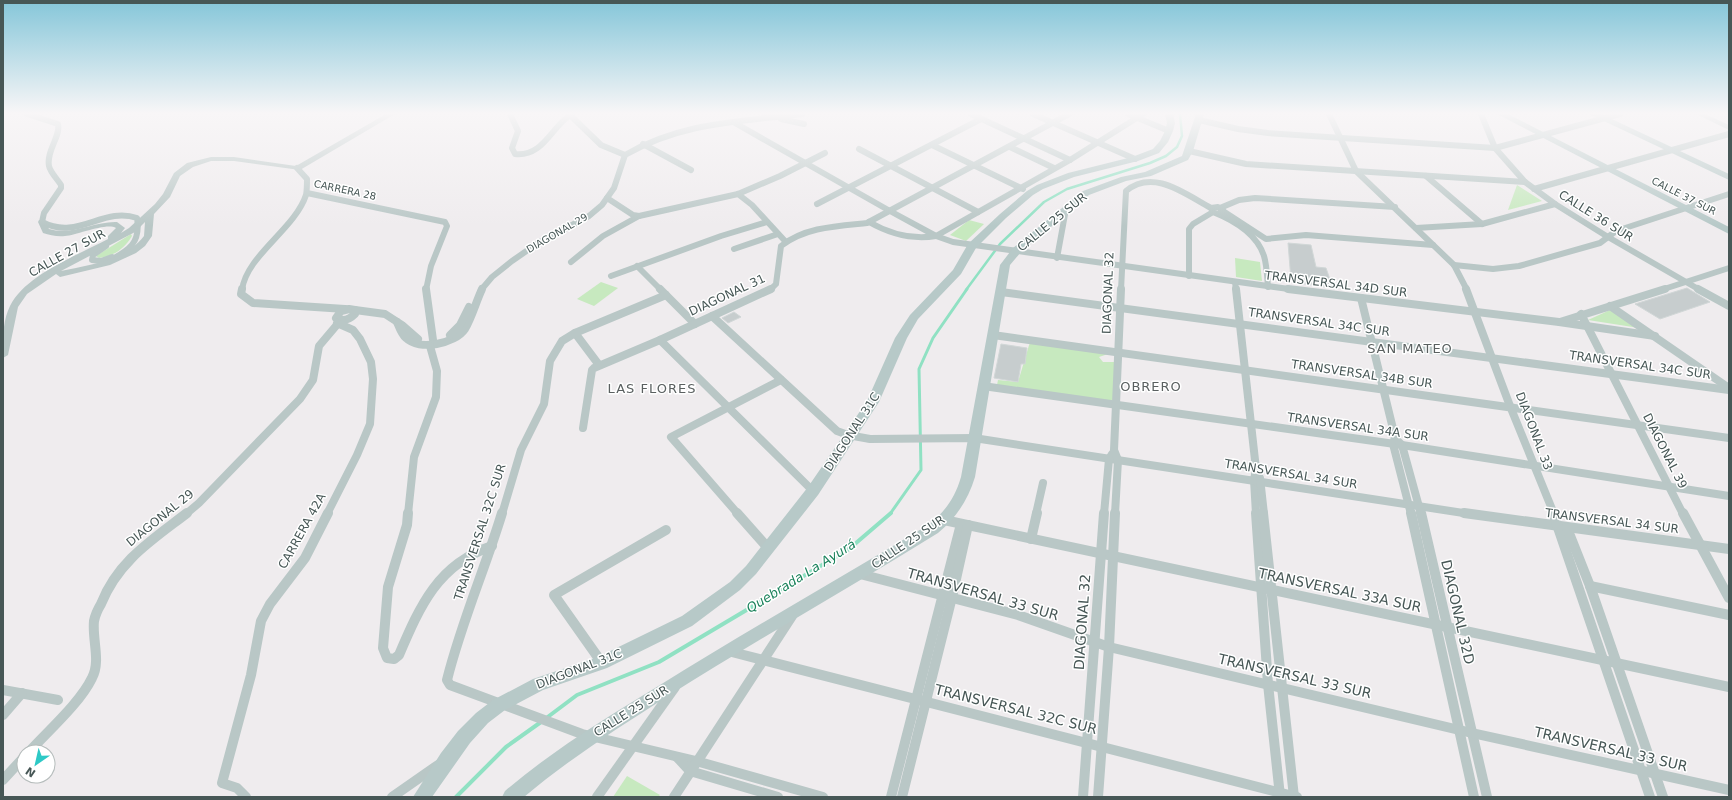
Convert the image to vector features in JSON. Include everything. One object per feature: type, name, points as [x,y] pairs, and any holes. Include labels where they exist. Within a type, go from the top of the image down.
[{"type":"main road","name":"DIAGONAL 31C","points":[[422,797],[447,759],[482,718],[504,707],[539,684],[602,663],[687,621],[714,603],[751,570],[813,491],[873,402],[901,338],[914,318],[957,272],[1003,216],[1030,192],[1071,175],[1135,159],[1155,151]]},
{"type":"main road","name":"CALLE 25 SUR","points":[[511,797],[584,734],[680,680],[797,609],[860,574],[944,520],[957,504],[964,491],[1006,265],[1015,252],[1086,193],[1110,184],[1165,168],[1179,162],[1189,151]]},
{"type":"main road","name":"CALLE 37 SUR","points":[[1574,151],[1729,231]]},
{"type":"main road","points":[[1676,151],[1729,177]]},
{"type":"street","points":[[49,274],[116,234],[121,228],[117,224],[104,224],[75,232],[56,234],[46,231],[42,222],[44,213],[61,188],[61,185],[49,168],[50,151]]},
{"type":"street","points":[[297,168],[326,151]]},
{"type":"street","points":[[514,151],[515,154],[522,156],[535,151]]},
{"type":"street","points":[[611,151],[625,155],[631,151]]},
{"type":"street","points":[[657,151],[691,170]]},
{"type":"street","points":[[784,151],[936,236],[979,246],[1015,252]]},
{"type":"street","points":[[865,151],[978,212]]},
{"type":"street","points":[[817,204],[846,187],[919,151]]},
{"type":"street","points":[[945,151],[1030,192]]},
{"type":"street","points":[[738,194],[752,205],[785,241],[799,234],[825,228],[859,225],[869,222],[1002,151]]},
{"type":"street","points":[[1019,151],[1054,168]]},
{"type":"street","points":[[1051,151],[1070,160]]},
{"type":"street","points":[[869,222],[890,232],[924,238],[936,236],[1083,151]]},
{"type":"street","points":[[1118,151],[1135,159]]},
{"type":"street","points":[[1190,151],[1235,163],[1525,182]]},
{"type":"street","name":"DIAGONAL 33","points":[[1346,151],[1356,171],[1454,265],[1463,280],[1533,465],[1590,586],[1663,797]]},
{"type":"street","name":"CALLE 36 SUR","points":[[1498,151],[1525,182],[1555,204],[1608,237],[1729,306]]},
{"type":"street","points":[[1534,189],[1668,151]]},
{"type":"street","points":[[571,262],[603,236],[639,216],[687,204],[738,194],[825,153]]},
{"type":"street","name":"DIAGONAL 29","points":[[432,343],[447,337],[457,330],[470,304],[492,277],[538,243],[589,216],[608,198],[619,177],[625,155]]},
{"type":"street","name":"CALLE 27 SUR","points":[[3,355],[14,307],[20,296],[49,274],[88,261],[149,217],[167,195],[177,175],[186,167],[211,159],[234,159],[297,168]]},
{"type":"street","name":"CARRERA 28","points":[[297,168],[307,179],[307,193],[432,218],[445,222],[447,226],[426,286],[426,298],[432,323],[432,343]]},
{"type":"street","points":[[1426,176],[1482,224]]},
{"type":"street","name":"DIAGONAL 32","points":[[1098,797],[1109,647],[1113,556],[1114,456],[1126,191],[1128,188],[1140,182],[1152,181],[1163,184],[1217,211]]},
{"type":"street","points":[[307,193],[290,222],[247,274],[240,288],[241,294],[253,303],[328,310],[345,309],[355,312],[371,311],[387,313],[397,322],[400,330],[409,341],[415,344],[432,343],[437,371],[436,397],[414,457],[406,525],[388,587],[383,648],[387,658],[394,659],[399,655],[418,611],[433,588],[451,569],[466,557],[492,546]]},
{"type":"street","points":[[1454,265],[1493,269],[1519,266],[1600,243],[1616,231],[1729,194]]},
{"type":"street","points":[[608,198],[633,215],[639,216]]},
{"type":"street","points":[[1189,276],[1189,229],[1193,224],[1240,200],[1255,198],[1395,207]]},
{"type":"street","points":[[1416,228],[1482,224],[1555,204]]},
{"type":"street","points":[[1057,258],[1066,209]]},
{"type":"street","points":[[1217,211],[1266,239],[1306,235],[1434,245]]},
{"type":"street","points":[[1217,211],[1247,232],[1262,248],[1265,257],[1268,287]]},
{"type":"street","name":"CALLE 27 SUR","points":[[42,222],[52,227],[67,228],[125,214],[134,215],[137,218],[138,235],[133,244],[121,254]]},
{"type":"street","points":[[88,261],[103,264],[123,257],[142,244],[148,236],[149,217]]},
{"type":"street","points":[[611,276],[720,236],[767,222]]},
{"type":"street","points":[[734,249],[778,234]]},
{"type":"street","name":"DIAGONAL 31","points":[[600,365],[660,340],[774,287],[777,281],[780,246],[785,241]]},
{"type":"street","name":"TRANSVERSAL 34D SUR","points":[[1015,252],[1268,287],[1559,322],[1655,336]]},
{"type":"street","points":[[103,264],[121,254]]},
{"type":"street","points":[[20,296],[52,277],[88,261],[101,261],[121,254]]},
{"type":"street","points":[[637,266],[695,324]]},
{"type":"street","points":[[1559,322],[1729,268]]},
{"type":"street","points":[[1235,282],[1295,797]]},
{"type":"street","name":"TRANSVERSAL 34C SUR","points":[[1001,292],[1729,389]]},
{"type":"street","points":[[583,428],[592,370],[600,365],[575,333],[666,295]]},
{"type":"street","name":"DIAGONAL 32D","points":[[1361,298],[1396,442],[1448,627],[1487,797]]},
{"type":"street","points":[[1610,306],[1729,389]]},
{"type":"street","points":[[338,319],[345,309]]},
{"type":"street","name":"CARRERA 42A","points":[[246,797],[237,788],[222,783],[252,675],[261,621],[270,604],[305,558],[352,466],[370,424],[373,379],[371,362],[360,339],[353,330],[328,310]]},
{"type":"street","points":[[338,319],[349,319],[355,312]]},
{"type":"street","name":"DIAGONAL 39","points":[[1581,314],[1669,487],[1729,598]]},
{"type":"street","points":[[712,316],[837,431],[849,436]]},
{"type":"street","name":"DIAGONAL 29","points":[[36,744],[84,692],[93,677],[96,664],[94,620],[106,591],[116,574],[144,546],[199,503],[300,399],[313,380],[316,370],[319,346],[338,319]]},
{"type":"street","name":"TRANSVERSAL 32C SUR","points":[[504,707],[457,689],[450,685],[448,680],[454,651],[492,546],[521,450],[544,404],[550,361],[554,350],[562,341],[575,333]]},
{"type":"street","name":"TRANSVERSAL 34B SUR","points":[[993,335],[1510,406],[1729,438]]},
{"type":"street","points":[[660,340],[813,491]]},
{"type":"street","points":[[768,548],[671,437],[781,380]]},
{"type":"street","name":"TRANSVERSAL 34A SUR","points":[[983,386],[1251,424],[1396,442],[1729,496]]},
{"type":"street","name":"TRANSVERSAL 34 SUR","points":[[849,436],[876,439],[927,437],[974,438],[1114,456],[1258,481],[1414,505],[1729,549]]},
{"type":"street","name":"DIAGONAL 32","points":[[1083,797],[1088,744],[1100,553],[1114,456]]},
{"type":"street","points":[[1258,481],[1261,587],[1268,684],[1280,795]]},
{"type":"street","points":[[1031,539],[1043,483]]},
{"type":"street","name":"DIAGONAL 32D","points":[[1414,505],[1436,624],[1474,797]]},
{"type":"street","name":"TRANSVERSAL 33A SUR","points":[[944,520],[1729,687]]},
{"type":"street","points":[[891,797],[921,700],[948,596],[964,524]]},
{"type":"street","name":"DIAGONAL 33","points":[[1563,527],[1604,660],[1650,797]]},
{"type":"street","points":[[602,663],[554,595],[666,530]]},
{"type":"street","name":"TRANSVERSAL 33 SUR","points":[[860,574],[1018,615],[1109,647],[1472,733],[1729,790]]},
{"type":"street","points":[[1590,586],[1729,615]]},
{"type":"street","points":[[674,797],[762,659],[797,609]]},
{"type":"street","name":"TRANSVERSAL 32C SUR","points":[[727,651],[1102,747],[1280,795],[1295,797]]},
{"type":"street","points":[[597,797],[680,680]]},
{"type":"street","points":[[3,690],[58,700]]},
{"type":"street","points":[[3,715],[22,693]]},
{"type":"street","points":[[902,797],[921,700]]},
{"type":"street","points":[[504,707],[584,734],[696,761],[823,797]]},
{"type":"street","points":[[677,757],[690,771],[778,797]]},
{"type":"street","points":[[392,797],[447,759]]},
{"type":"street","points":[[3,780],[16,766]]},
{"type":"green space","points":[[1517,185],[1542,201],[1508,210]]},
{"type":"green space","points":[[969,220],[984,224],[966,241],[950,235]]},
{"type":"green space","points":[[131,234],[132,236],[129,241],[114,254],[99,258],[96,256]]},
{"type":"green space","points":[[1235,258],[1260,262],[1262,281],[1236,277]]},
{"type":"green space","points":[[601,282],[618,288],[594,306],[577,299]]},
{"type":"green space","points":[[1610,310],[1639,328],[1588,320]]},
{"type":"green space","points":[[1030,342],[1108,354],[1099,357],[1103,362],[1116,362],[1113,401],[997,385],[998,380],[1018,382]]},
{"type":"green space","points":[[627,776],[660,795],[658,797],[613,797]]},
{"type":"building","points":[[1288,243],[1311,245],[1316,267],[1326,268],[1333,288],[1298,283],[1297,281],[1291,280]]},
{"type":"building","points":[[1687,288],[1710,302],[1660,319],[1635,304]]},
{"type":"building","points":[[734,312],[741,317],[728,323],[722,318]]},
{"type":"building","points":[[1001,344],[1027,348],[1025,364],[1021,364],[1018,382],[994,378]]},
{"type":"waterway","name":"Quebrada La Ayurá","points":[[966,290],[1000,244],[1044,202],[1067,189],[1150,163],[1166,156],[1172,151]]},
{"type":"waterway","name":"Quebrada La Ayurá","points":[[890,514],[921,470],[919,369],[933,338],[967,289]]},
{"type":"waterway","name":"Quebrada La Ayurá","points":[[545,719],[577,695],[659,662],[849,549],[890,514]]},
{"type":"waterway","name":"Quebrada La Ayurá","points":[[456,797],[506,747],[541,722]]},
{"type":"district","name":"SAN MATEO","points":[[1410,348]]},
{"type":"district","name":"OBRERO","points":[[1151,386]]},
{"type":"district","name":"LAS FLORES","points":[[652,388]]}]
